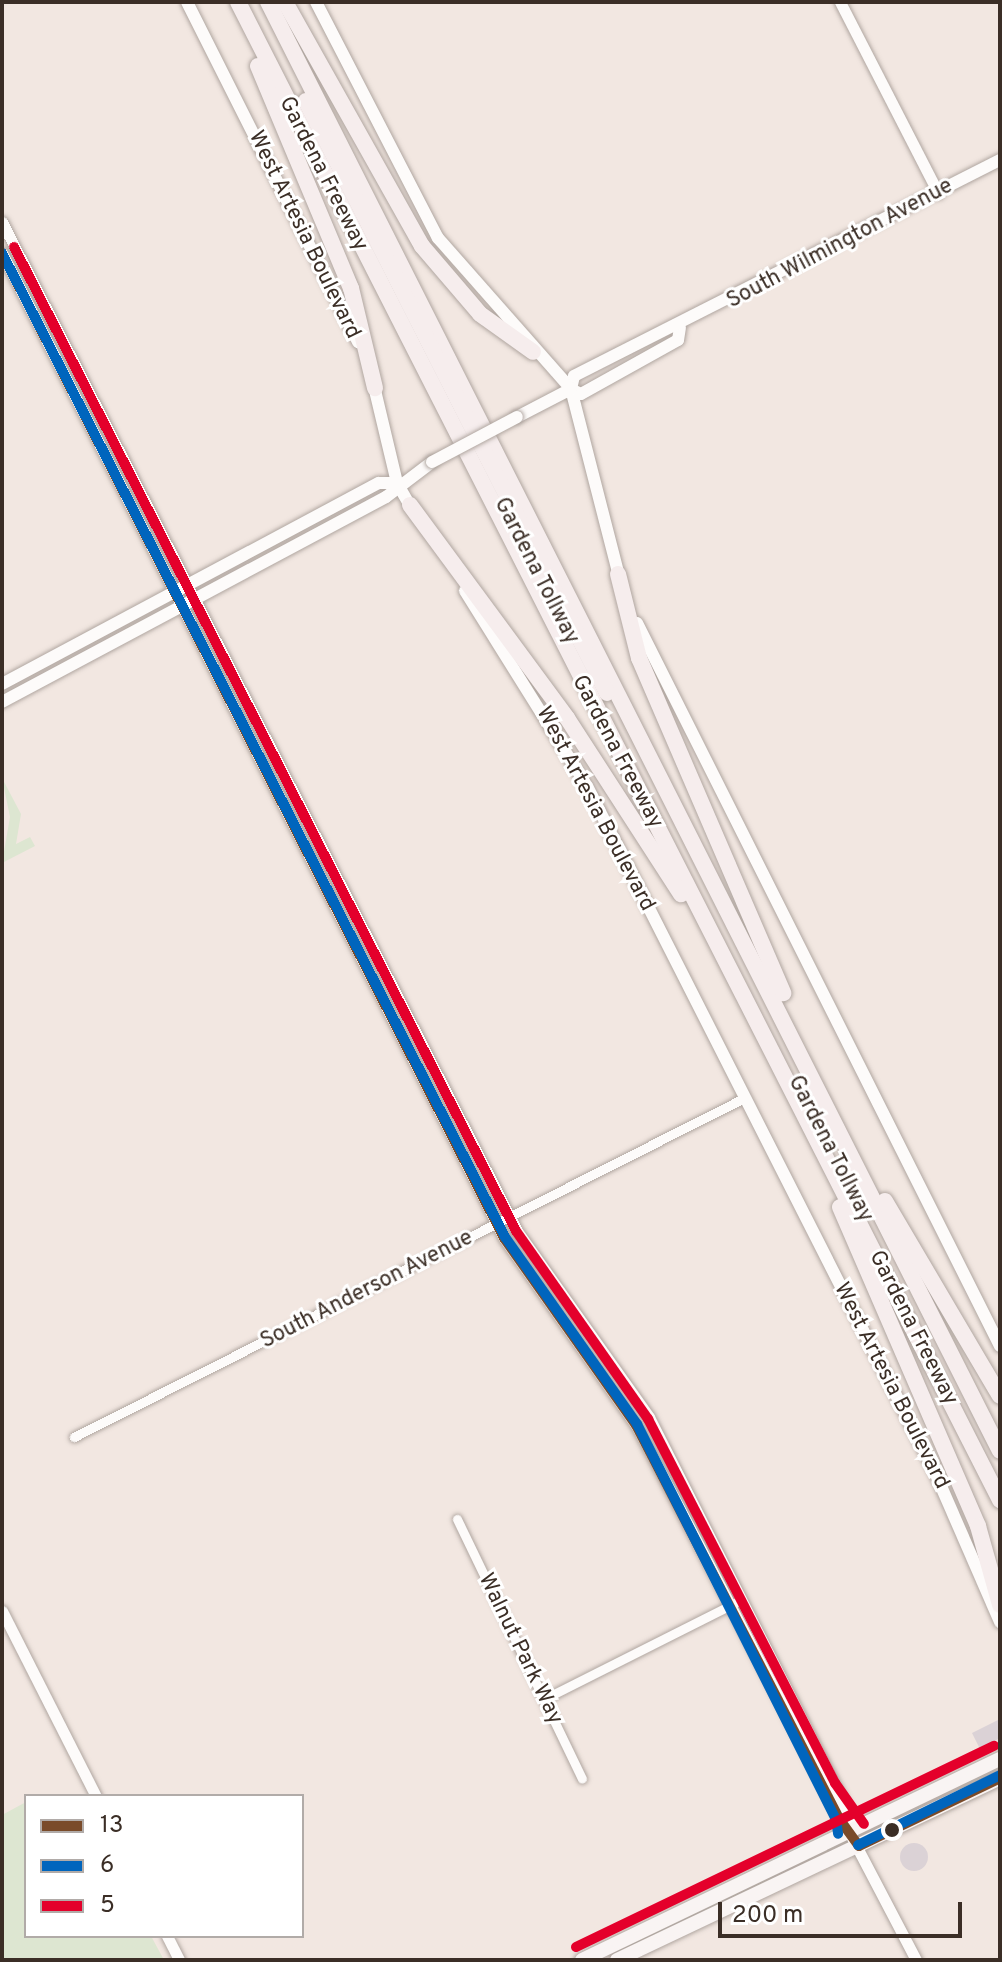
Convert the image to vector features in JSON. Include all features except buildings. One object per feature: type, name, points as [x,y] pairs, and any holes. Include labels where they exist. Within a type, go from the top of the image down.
[{"type":"highway","points":[[232,2],[351,288],[375,388]]},
{"type":"highway","name":"Gardena Freeway","points":[[238,2],[1000,1500]]},
{"type":"highway","name":"Gardena Tollway","points":[[246,2],[1000,1483]]},
{"type":"highway","name":"Gardena Tollway","points":[[256,2],[965,1400],[981,1414]]},
{"type":"highway","name":"Gardena Freeway","points":[[268,2],[788,1025],[1000,1451]]},
{"type":"highway","points":[[285,2],[422,246],[480,314],[533,352]]},
{"type":"highway","points":[[410,505],[612,784],[749,1008]]},
{"type":"highway","points":[[618,574],[639,658],[786,1000],[788,1025]]},
{"type":"highway","points":[[831,1115],[1000,1396]]},
{"type":"highway","points":[[806,1120],[978,1526],[1000,1605]]},
{"type":"main road","name":"West Artesia Boulevard","points":[[187,2],[351,323],[375,388],[397,483],[557,733],[934,1470],[1000,1622]]},
{"type":"main road","points":[[316,2],[438,238],[533,352],[571,389],[618,574],[653,665],[1000,1346]]},
{"type":"main road","name":"South Wilmington Avenue","points":[[2,702],[386,497],[397,483],[432,462],[571,389],[581,394],[678,340],[680,328],[1000,160]]},
{"type":"main road","name":"South Wilmington Avenue","points":[[2,684],[379,483],[397,483]]},
{"type":"main road","points":[[617,1960],[855,1839],[963,1776],[1000,1759]]},
{"type":"main road","points":[[963,1776],[975,1790]]},
{"type":"main road","points":[[591,1958],[855,1839],[1000,1778]]},
{"type":"street","points":[[840,2],[938,193]]},
{"type":"street","points":[[2,222],[510,1217],[544,1277],[649,1417],[850,1815],[855,1839]]},
{"type":"street","points":[[2,253],[497,1224],[529,1281],[636,1425],[828,1800],[855,1839],[916,1960]]},
{"type":"street","points":[[30,308],[42,301]]},
{"type":"street","points":[[47,342],[60,335]]},
{"type":"street","points":[[66,378],[78,372]]},
{"type":"street","points":[[87,419],[99,412]]},
{"type":"street","points":[[103,450],[115,443]]},
{"type":"street","points":[[123,490],[136,484]]},
{"type":"street","name":"South Anderson Avenue","points":[[74,1437],[744,1098]]},
{"type":"street","name":"Walnut Park Way","points":[[457,1519],[582,1779]]},
{"type":"street","points":[[544,1699],[742,1600]]},
{"type":"street","points":[[2,1611],[8,1635],[95,1794]]},
{"type":"street","points":[[168,1938],[179,1960]]},
{"type":"green space","points":[[2,778],[21,814],[16,844],[30,837],[35,846],[2,863],[10,817]]},
{"type":"green space","points":[[24,1803],[24,1938],[152,1938],[164,1960],[2,1960],[2,1815]]},
{"type":"transit line","name":"5","points":[[14,247],[516,1231],[648,1419],[835,1783],[864,1824]]},
{"type":"transit line","name":"13","points":[[2,253],[504,1238],[636,1425],[840,1820],[859,1846],[1000,1778]]},
{"type":"transit line","name":"6","points":[[2,253],[505,1237],[637,1424],[836,1819],[838,1834]]},
{"type":"transit line","name":"5","points":[[576,1947],[994,1746]]},
{"type":"transit line","name":"6","points":[[858,1845],[1000,1775]]}]
